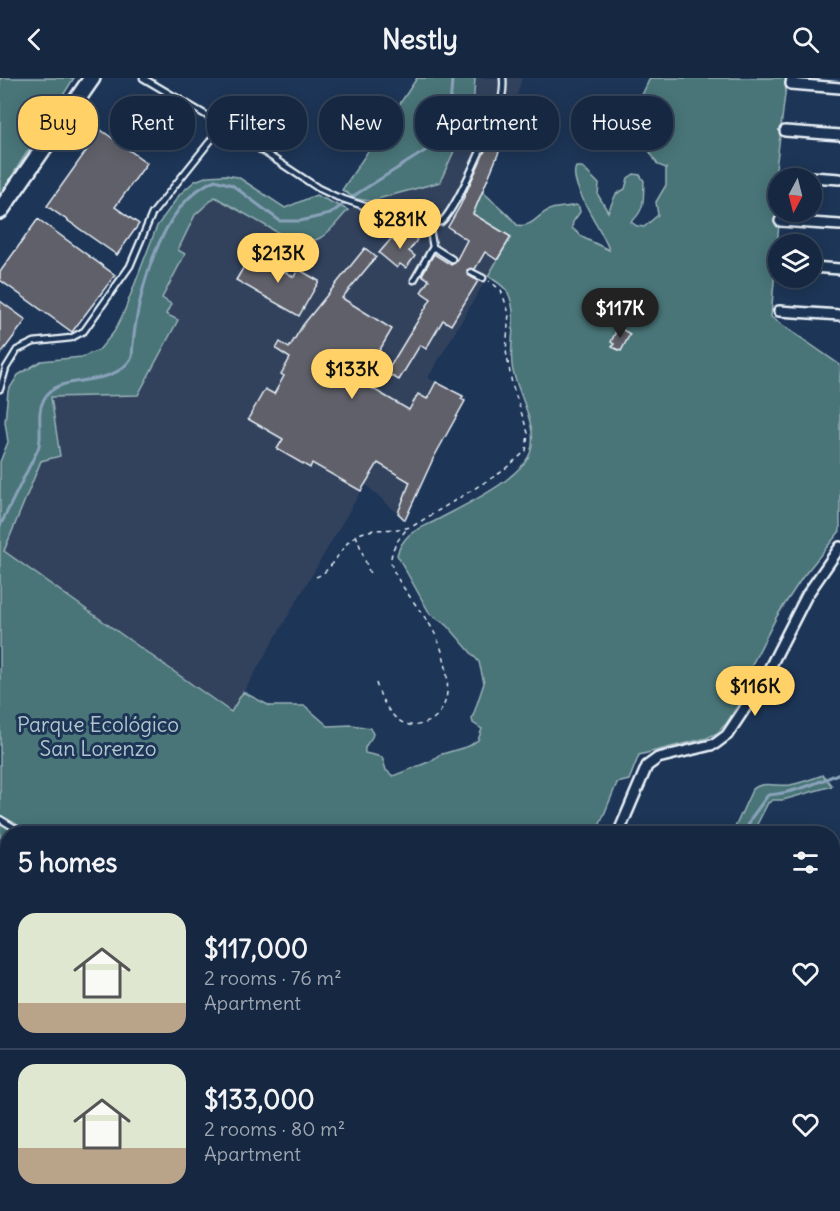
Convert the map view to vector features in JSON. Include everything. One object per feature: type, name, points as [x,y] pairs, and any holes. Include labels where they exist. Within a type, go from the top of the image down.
[{"type":"main road","points":[[0,211],[92,78]]},
{"type":"street","points":[[792,81],[840,88]]},
{"type":"street","points":[[785,131],[840,135]]},
{"type":"street","points":[[822,178],[840,179]]},
{"type":"street","points":[[795,222],[840,225]]},
{"type":"street","points":[[822,268],[840,269]]},
{"type":"street","points":[[779,311],[840,315]]},
{"type":"street","points":[[621,826],[647,766],[658,758],[715,744],[727,735],[763,681],[807,595],[840,547]]},
{"type":"lane","points":[[143,78],[207,116]]},
{"type":"lane","points":[[262,150],[327,192],[351,202],[418,224],[445,220],[456,202],[498,110],[504,86],[503,78]]},
{"type":"lane","points":[[0,389],[6,368],[17,350],[34,342],[71,338],[84,332],[130,266],[152,214],[207,145]]},
{"type":"lane","points":[[414,280],[433,247],[429,224]]},
{"type":"lane","points":[[433,247],[452,259]]},
{"type":"lane","points":[[471,272],[483,278]]},
{"type":"path","points":[[376,683],[379,695],[387,708],[396,719],[408,725],[429,722],[441,713],[446,704],[448,690],[442,648],[434,630],[396,575],[391,563],[397,541],[407,528],[500,473],[515,462],[528,447],[528,433],[512,384],[508,361],[509,318],[506,298],[498,287],[483,278]]},
{"type":"path","points":[[316,577],[325,573],[356,536],[371,530],[407,528]]},
{"type":"path","points":[[356,536],[370,574]]},
{"type":"shaded area","points":[[475,78],[522,78],[517,96],[463,96],[475,83]]},
{"type":"shaded area","points":[[415,150],[500,150],[473,214],[511,237],[428,378],[467,397],[433,459],[405,520],[365,484],[232,712],[4,551],[41,460],[60,456],[51,397],[177,319],[166,313],[161,298],[185,254],[178,250],[195,215],[215,197],[291,240],[324,238],[348,210],[370,201]]},
{"type":"green space","points":[[0,78],[74,78],[63,96],[18,96],[18,150],[28,150],[0,195]]},
{"type":"green space","points":[[417,78],[475,78],[474,96],[415,96],[415,150],[454,150],[440,182],[370,201],[356,199],[342,190],[369,150],[403,150],[403,99]]},
{"type":"green space","name":"Parque Ecológico San Lorenzo","points":[[650,78],[787,78],[776,168],[768,168],[768,222],[779,222],[778,234],[768,234],[768,288],[773,288],[771,317],[840,365],[840,531],[802,578],[777,616],[742,684],[753,682],[726,724],[717,733],[707,738],[639,755],[629,780],[617,783],[599,826],[0,826],[0,462],[8,442],[5,422],[8,391],[18,375],[41,361],[82,357],[99,350],[114,332],[124,312],[157,226],[180,194],[195,181],[208,176],[225,175],[238,177],[285,208],[316,195],[348,210],[324,236],[302,242],[291,240],[215,197],[195,215],[178,250],[185,254],[162,298],[171,304],[166,314],[178,320],[138,395],[51,397],[60,456],[41,461],[4,551],[231,712],[243,692],[270,706],[305,706],[328,726],[352,725],[370,728],[373,734],[365,747],[365,753],[382,757],[386,770],[393,776],[431,761],[439,755],[469,746],[478,740],[482,729],[473,723],[472,719],[484,683],[479,662],[448,626],[430,614],[397,555],[399,549],[409,535],[472,502],[507,480],[525,462],[532,441],[529,417],[513,371],[511,302],[504,288],[488,276],[511,237],[473,214],[482,191],[517,225],[522,226],[550,209],[576,205],[580,212],[572,228],[584,238],[609,250],[581,196],[575,174],[576,167],[582,167],[599,184],[598,195],[608,212],[616,194],[625,189],[628,178],[634,174],[640,175],[644,181],[643,203],[639,213],[631,222],[644,227],[658,215],[656,202],[666,185],[666,168],[658,165],[649,150],[673,150],[673,96],[641,96]]},
{"type":"green space","points":[[823,775],[832,786],[783,800],[773,800],[768,803],[756,826],[736,826],[752,790],[756,787],[802,782]]},
{"type":"building","points":[[101,130],[110,136],[110,150],[129,150],[147,163],[115,207],[139,224],[117,255],[47,206],[87,150],[98,150],[98,134]]},
{"type":"building","points":[[485,150],[500,150],[473,214],[511,237],[497,260],[485,252],[475,269],[467,270],[468,275],[478,281],[451,325],[443,320],[426,349],[420,345],[399,380],[386,373],[431,299],[421,292],[429,280],[422,275],[434,254],[451,265],[455,263],[467,240],[448,227]]},
{"type":"building","points":[[38,219],[115,275],[72,332],[0,280],[0,272]]},
{"type":"building","points":[[404,230],[417,240],[409,251],[415,256],[406,268],[400,264],[397,268],[379,253],[391,239],[395,242]]},
{"type":"building","points":[[365,248],[376,257],[342,298],[392,329],[361,382],[409,410],[418,394],[427,399],[436,382],[463,396],[461,399],[465,401],[433,459],[405,520],[398,513],[410,482],[378,463],[361,491],[312,463],[310,468],[277,449],[283,439],[248,419],[265,389],[274,394],[284,376],[281,374],[290,358],[276,349],[280,342],[289,348],[303,325]]},
{"type":"building","points":[[252,253],[294,277],[298,269],[319,281],[299,316],[236,280]]},
{"type":"building","points":[[0,301],[26,320],[0,355]]},
{"type":"building","points":[[618,327],[630,334],[621,351],[612,347],[614,344],[611,342]]},
{"type":"waterway","points":[[0,526],[38,449],[40,411],[44,399],[52,390],[62,385],[112,374],[123,368],[132,357],[138,310],[153,257],[164,232],[178,210],[195,192],[215,180],[232,185],[280,221],[300,221],[330,214],[358,193],[428,149],[444,125],[451,98],[452,78]]},
{"type":"waterway","points":[[748,826],[768,795],[796,790],[840,773]]}]
